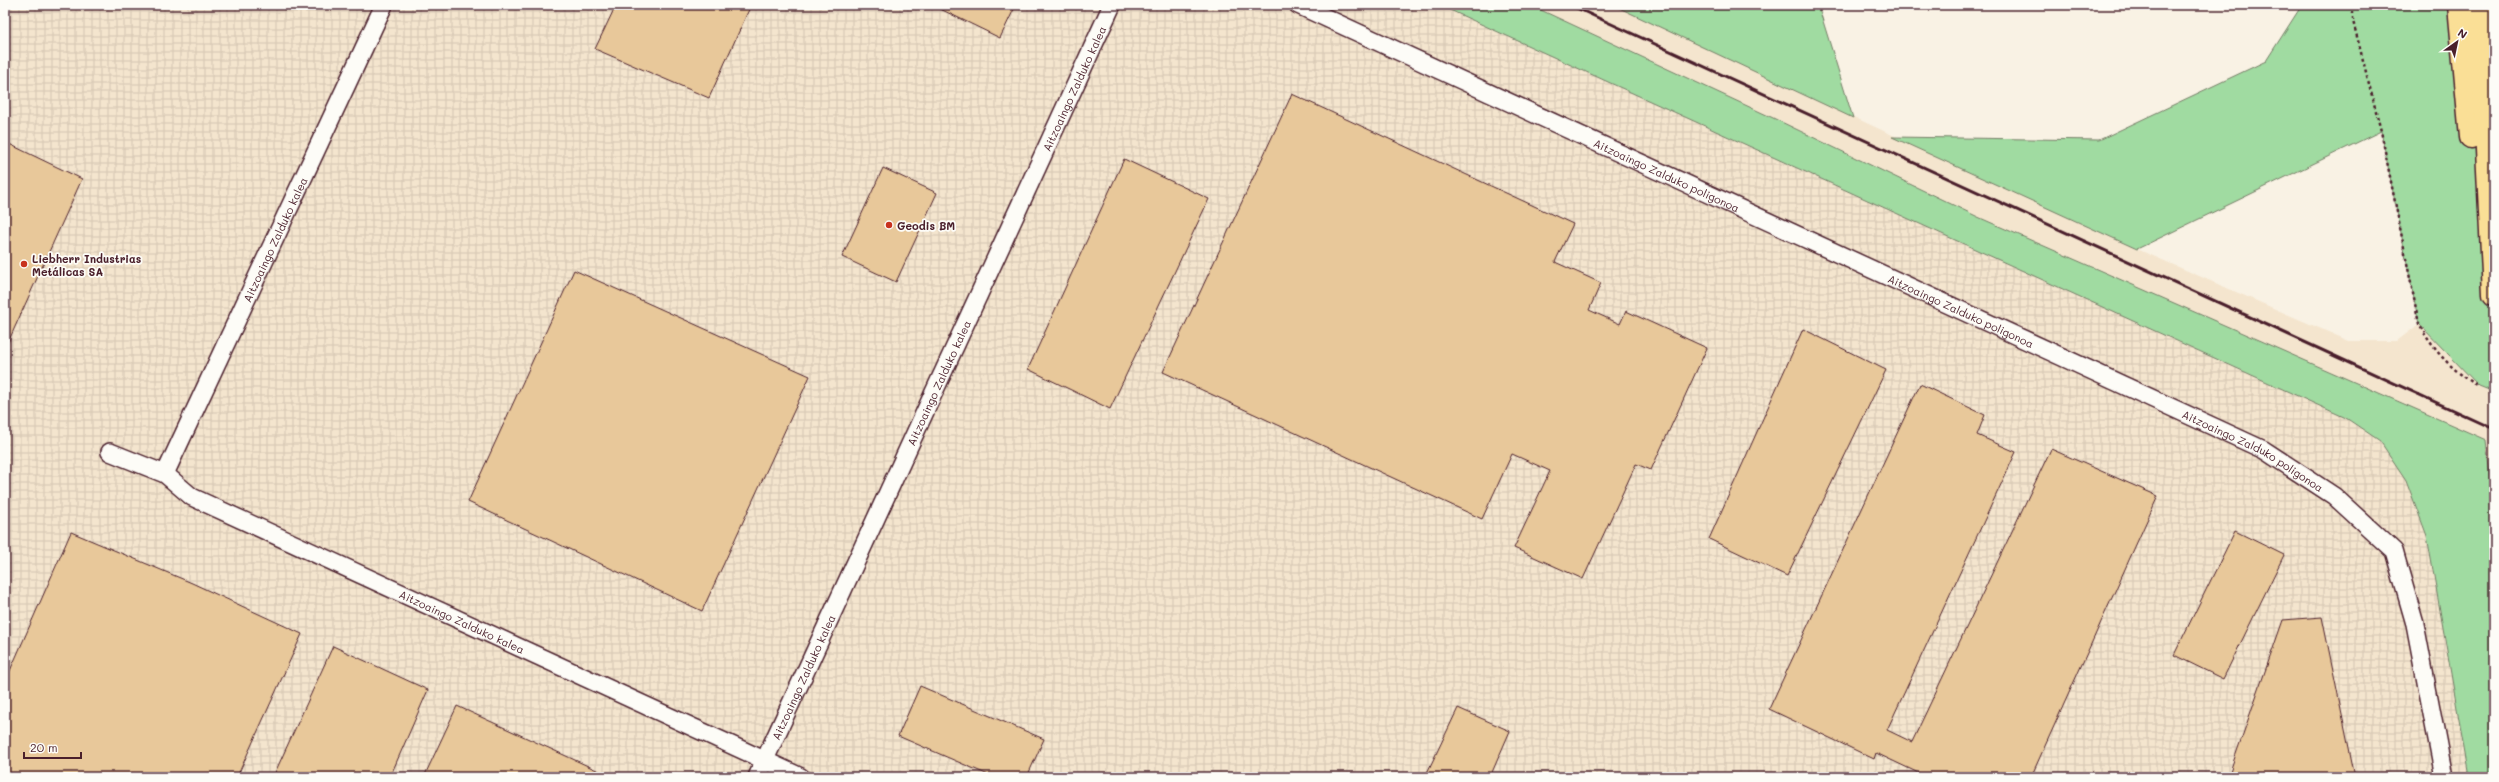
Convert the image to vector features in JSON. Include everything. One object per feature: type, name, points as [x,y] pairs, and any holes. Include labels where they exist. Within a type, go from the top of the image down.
[{"type":"highway","points":[[2459,5],[2473,165],[2490,235]]},
{"type":"highway","points":[[2480,5],[2494,294]]},
{"type":"street","name":"Aitzoaingo Zalduko kalea","points":[[165,474],[384,5]]},
{"type":"street","name":"Aitzoaingo Zalduko kalea","points":[[757,777],[1112,5]]},
{"type":"street","name":"Aitzoaingo Zalduko poligonoa","points":[[1298,5],[2264,450],[2334,496],[2394,551],[2415,624],[2444,777]]},
{"type":"street","name":"Aitzoaingo Zalduko kalea","points":[[110,452],[165,474],[192,496],[801,777]]},
{"type":"path","points":[[2353,5],[2353,21],[2381,131],[2419,324],[2428,340],[2441,355],[2466,379],[2479,386]]},
{"type":"shaded area","points":[[5,5],[1439,5],[2346,418],[2380,441],[2406,480],[2427,536],[2469,777],[5,777]]},
{"type":"shaded area","points":[[1530,5],[1613,5],[2137,249],[2349,341],[2397,341],[2419,324],[2479,386],[2494,392],[2494,473],[2490,471],[2486,440],[1978,217],[1771,117]]},
{"type":"green space","points":[[1439,5],[1530,5],[1771,117],[1978,217],[2486,440],[2494,511],[2494,777],[2469,777],[2427,536],[2406,480],[2380,441],[2346,418]]},
{"type":"green space","points":[[1613,5],[1818,5],[1853,118]]},
{"type":"green space","points":[[2302,5],[2494,5],[2494,392],[2479,386],[2419,324],[2381,131],[2137,249],[1892,137],[2099,140],[2266,61]]},
{"type":"building","points":[[616,5],[751,5],[709,98],[595,49]]},
{"type":"building","points":[[932,5],[1016,5],[1000,38]]},
{"type":"building","points":[[1292,94],[1573,224],[1555,262],[1601,283],[1589,310],[1620,324],[1626,311],[1707,348],[1651,470],[1636,464],[1583,579],[1514,548],[1550,471],[1512,454],[1482,519],[1163,372]]},
{"type":"building","name":"Liebherr Industrias Metálicas SA","points":[[5,142],[82,179],[5,349]]},
{"type":"building","points":[[1124,159],[1209,199],[1110,409],[1028,369]]},
{"type":"building","name":"Geodis BM","points":[[883,168],[937,193],[896,282],[842,257]]},
{"type":"building","points":[[574,270],[810,376],[702,611],[468,502]]},
{"type":"building","points":[[1803,329],[1886,370],[1787,576],[1709,539]]},
{"type":"building","points":[[1920,384],[1985,415],[1977,435],[2016,452],[1887,730],[1912,742],[2051,449],[2158,496],[2031,777],[1927,777],[1876,753],[1874,759],[1769,709]]},
{"type":"building","points":[[2235,531],[2284,555],[2223,679],[2174,655]]},
{"type":"building","points":[[71,532],[192,583],[302,634],[237,777],[5,777],[5,682]]},
{"type":"building","points":[[2322,617],[2355,777],[2228,777],[2283,620]]},
{"type":"building","points":[[333,646],[428,690],[390,777],[273,777]]},
{"type":"building","points":[[920,686],[1044,739],[1027,777],[993,777],[898,736]]},
{"type":"building","points":[[457,706],[612,777],[424,777]]},
{"type":"building","points":[[1458,708],[1510,731],[1490,777],[1425,777]]},
{"type":"railway","points":[[1570,5],[2494,429]]},
{"type":"place","name":"Geodis BM","points":[[889,225]]},
{"type":"place","name":"Liebherr Industrias Metálicas SA","points":[[24,264]]}]
